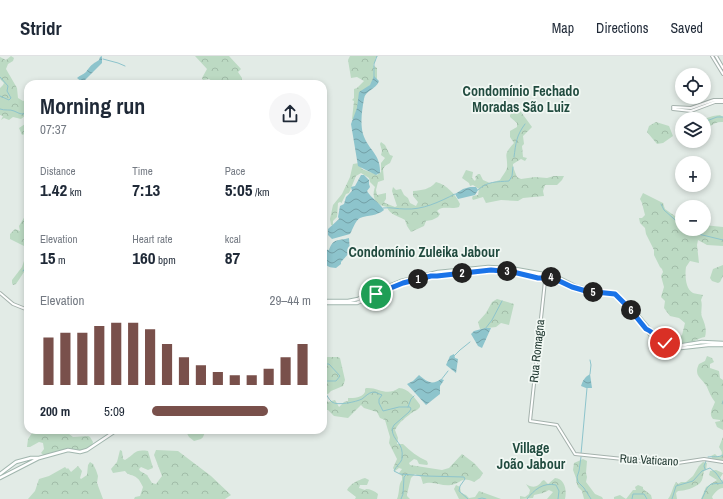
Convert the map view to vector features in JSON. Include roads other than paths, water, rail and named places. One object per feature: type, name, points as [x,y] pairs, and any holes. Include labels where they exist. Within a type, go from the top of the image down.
[{"type":"main road","points":[[327,302],[358,299],[385,287],[432,273],[465,268],[494,267],[555,276],[582,288],[612,292],[618,295],[664,344],[682,346],[723,344]]},
{"type":"main road","points":[[327,302],[358,303],[403,283],[431,276],[465,272],[465,268]]},
{"type":"main road","points":[[445,275],[444,272],[451,270]]},
{"type":"main road","points":[[452,274],[491,270],[546,279],[555,278],[582,290],[615,294],[629,308],[657,342],[676,348],[703,344],[704,342],[723,344]]},
{"type":"main road","points":[[522,274],[529,274],[527,271]]},
{"type":"main road","points":[[432,273],[437,276]]},
{"type":"main road","points":[[539,278],[536,276],[541,274]]},
{"type":"main road","points":[[541,274],[546,279]]},
{"type":"main road","points":[[646,329],[654,334]]},
{"type":"main road","points":[[0,478],[39,458],[68,450],[83,451],[111,434]]},
{"type":"main road","points":[[0,474],[15,462],[31,458],[39,458]]},
{"type":"main road","points":[[20,461],[22,467]]},
{"type":"main road","points":[[10,466],[11,469],[14,470]]},
{"type":"street","points":[[712,56],[723,74]]},
{"type":"street","points":[[716,56],[723,68]]},
{"type":"street","points":[[673,108],[691,111],[715,102],[723,101]]},
{"type":"street","name":"Rua Romagna","points":[[546,279],[530,421],[557,425],[575,454]]},
{"type":"street","points":[[0,293],[13,304],[24,308]]},
{"type":"street","name":"Rua Vaticano","points":[[575,454],[671,464],[704,459],[723,462]]},
{"type":"water","points":[[102,56],[102,63],[85,80],[80,80],[77,78],[85,73],[91,65],[99,60]]},
{"type":"water","points":[[374,76],[379,81],[378,84],[365,96],[361,121],[365,139],[380,167],[380,173],[376,175],[358,166],[351,124],[357,108],[359,92],[370,85]]},
{"type":"water","points":[[361,175],[364,175],[369,180],[370,187],[367,191],[384,210],[358,219],[350,234],[332,239],[328,235],[328,229],[339,219],[340,206],[344,204],[346,197],[352,191],[351,187],[355,186]]},
{"type":"water","points":[[470,187],[476,187],[478,190],[475,195],[458,199],[455,194]]},
{"type":"water","points":[[349,238],[350,252],[336,268],[328,266],[327,250],[329,250],[332,243]]},
{"type":"water","points":[[491,328],[482,348],[478,346],[471,334],[474,331]]},
{"type":"water","points":[[454,354],[455,358],[458,359],[456,373],[446,365],[450,356]]},
{"type":"water","points":[[590,374],[592,388],[581,386],[584,379]]},
{"type":"water","points":[[419,375],[429,382],[435,382],[441,379],[444,380],[440,386],[440,394],[426,405],[407,384]]},
{"type":"waterway","points":[[374,77],[374,64],[377,56]]},
{"type":"waterway","points":[[103,59],[125,66]]},
{"type":"waterway","points":[[0,77],[8,86],[7,91],[11,98],[9,100],[0,96]]},
{"type":"waterway","points":[[0,109],[12,110],[20,114],[24,114]]},
{"type":"waterway","points":[[711,119],[723,117]]},
{"type":"waterway","points":[[514,157],[518,136],[525,124]]},
{"type":"waterway","points":[[478,190],[489,183],[509,181],[512,176],[513,167]]},
{"type":"waterway","points":[[383,208],[412,209],[425,207],[455,194]]},
{"type":"waterway","points":[[661,204],[664,210],[675,220]]},
{"type":"waterway","points":[[706,236],[723,240]]},
{"type":"waterway","points":[[485,329],[492,320],[502,301]]},
{"type":"waterway","points":[[454,356],[470,342]]},
{"type":"waterway","points":[[590,360],[590,374]]},
{"type":"waterway","points":[[327,364],[329,364],[340,376],[336,381],[327,381]]},
{"type":"waterway","points":[[441,380],[448,371]]},
{"type":"waterway","points":[[581,454],[587,388]]},
{"type":"waterway","points":[[327,396],[332,402],[342,404],[362,399],[373,392],[382,395],[379,399],[379,403],[383,411],[399,407],[410,407],[411,409],[409,412],[394,425],[392,429],[394,437],[400,445],[402,453],[402,460],[394,471],[400,474],[464,477],[465,479],[460,486],[459,491],[468,499]]},
{"type":"waterway","points":[[408,407],[414,396]]},
{"type":"waterway","points":[[708,457],[723,455]]},
{"type":"waterway","points":[[581,457],[577,477],[578,482],[591,499]]},
{"type":"waterway","points":[[705,469],[704,466],[706,461]]},
{"type":"waterway","points":[[672,499],[676,486],[693,481],[702,471],[710,468],[716,473],[723,483],[711,484],[707,488],[702,499]]},
{"type":"waterway","points":[[401,499],[403,494],[404,477],[406,475]]},
{"type":"waterway","points":[[527,499],[539,488],[551,484],[556,485],[559,491],[558,499]]},
{"type":"waterway","points":[[632,499],[633,494],[644,494],[647,499]]},
{"type":"waterway","points":[[478,499],[486,499]]},
{"type":"district","name":"Condomínio Fechado Moradas São Luiz","points":[[521,100]]},
{"type":"district","name":"Condomínio Zuleika Jabour","points":[[424,252]]},
{"type":"district","name":"Village João Jabour","points":[[531,456]]}]
